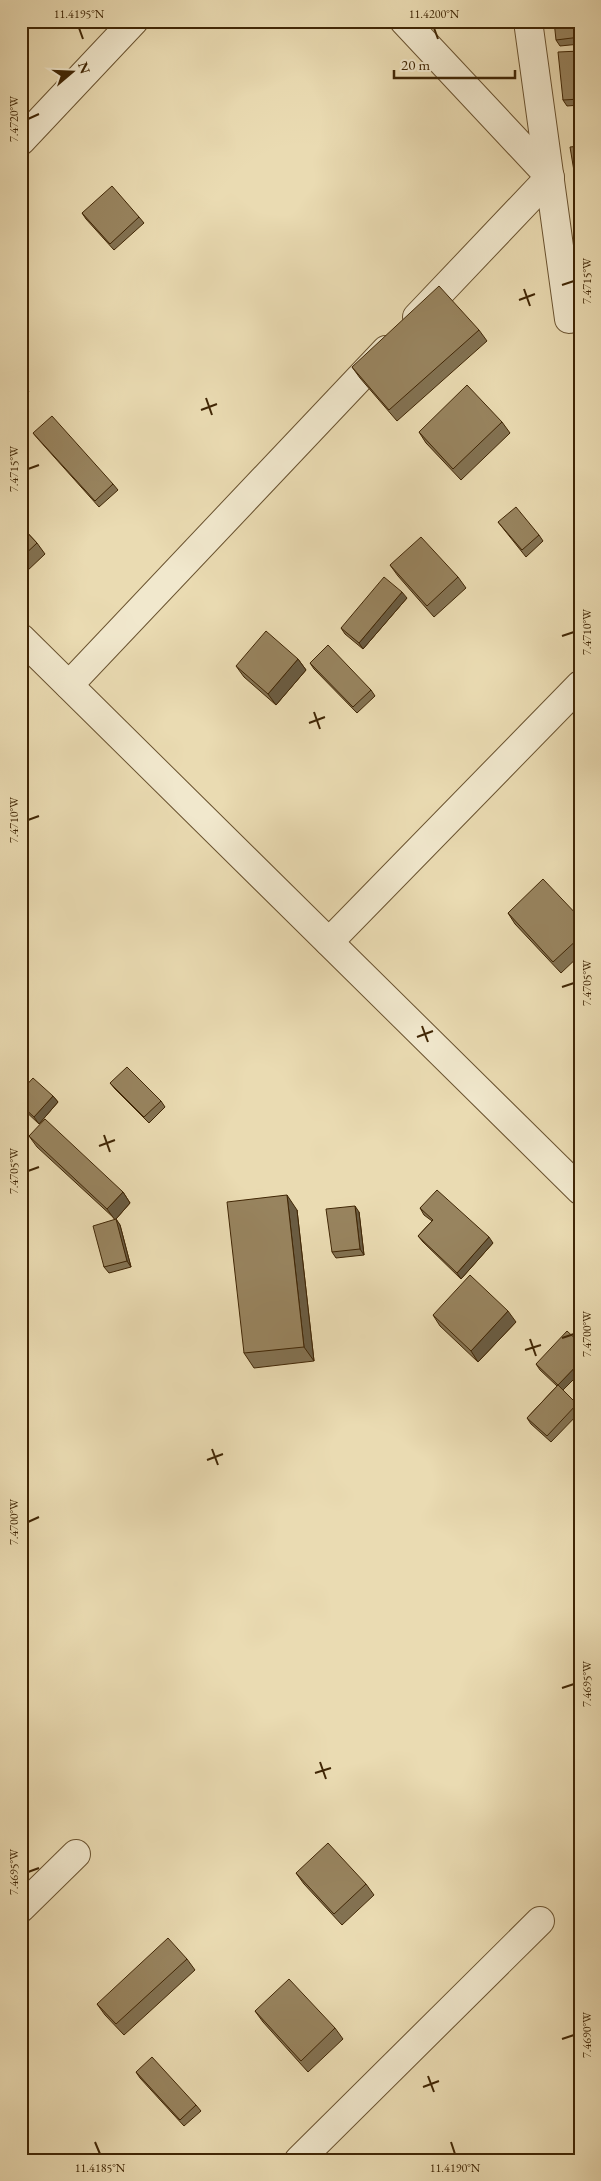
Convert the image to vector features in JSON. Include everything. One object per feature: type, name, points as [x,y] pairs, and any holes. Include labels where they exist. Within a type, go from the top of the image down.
[{"type":"street","points":[[21,141],[134,21]]},
{"type":"street","points":[[404,21],[550,177]]},
{"type":"street","points":[[528,21],[568,319],[580,317]]},
{"type":"street","points":[[69,685],[550,177]]},
{"type":"street","points":[[21,638],[580,1190]]},
{"type":"street","points":[[329,942],[580,685]]},
{"type":"street","points":[[21,1908],[76,1854]]},
{"type":"street","points":[[299,2160],[540,1921]]},
{"type":"building","points":[[554,21],[579,21],[580,37],[556,40]]},
{"type":"building","points":[[580,51],[580,99],[563,100],[558,52]]},
{"type":"building","points":[[580,146],[580,207],[570,147]]},
{"type":"building","points":[[112,186],[139,217],[110,244],[82,213]]},
{"type":"building","points":[[439,286],[479,330],[389,410],[352,367]]},
{"type":"building","points":[[467,385],[502,422],[453,469],[419,432]]},
{"type":"building","points":[[52,416],[113,484],[95,501],[33,433]]},
{"type":"building","points":[[516,507],[539,535],[522,550],[498,522]]},
{"type":"building","points":[[21,526],[37,543],[21,558]]},
{"type":"building","points":[[421,537],[458,577],[427,606],[390,565]]},
{"type":"building","points":[[384,577],[402,592],[359,643],[341,628]]},
{"type":"building","points":[[266,631],[298,659],[268,694],[236,666]]},
{"type":"building","points":[[328,645],[371,690],[353,707],[310,663]]},
{"type":"building","points":[[543,879],[580,918],[580,937],[553,962],[508,913]]},
{"type":"building","points":[[127,1067],[161,1101],[144,1117],[110,1083]]},
{"type":"building","points":[[33,1078],[53,1096],[34,1117],[21,1105],[21,1091]]},
{"type":"building","points":[[45,1119],[123,1192],[107,1209],[29,1136]]},
{"type":"building","points":[[437,1190],[489,1237],[457,1273],[418,1236],[433,1220],[420,1208]]},
{"type":"building","points":[[287,1195],[304,1347],[244,1353],[227,1202]]},
{"type":"building","points":[[355,1206],[360,1249],[332,1252],[326,1209]]},
{"type":"building","points":[[116,1219],[127,1261],[104,1267],[93,1226]]},
{"type":"building","points":[[470,1275],[508,1311],[471,1351],[433,1315]]},
{"type":"building","points":[[567,1331],[580,1343],[580,1362],[558,1385],[536,1364]]},
{"type":"building","points":[[558,1385],[577,1404],[547,1436],[527,1418]]},
{"type":"building","points":[[328,1843],[366,1884],[334,1914],[296,1873]]},
{"type":"building","points":[[168,1938],[187,1959],[116,2024],[97,2004]]},
{"type":"building","points":[[289,1979],[335,2028],[301,2061],[255,2011]]},
{"type":"building","points":[[152,2057],[196,2105],[180,2120],[136,2072]]}]
